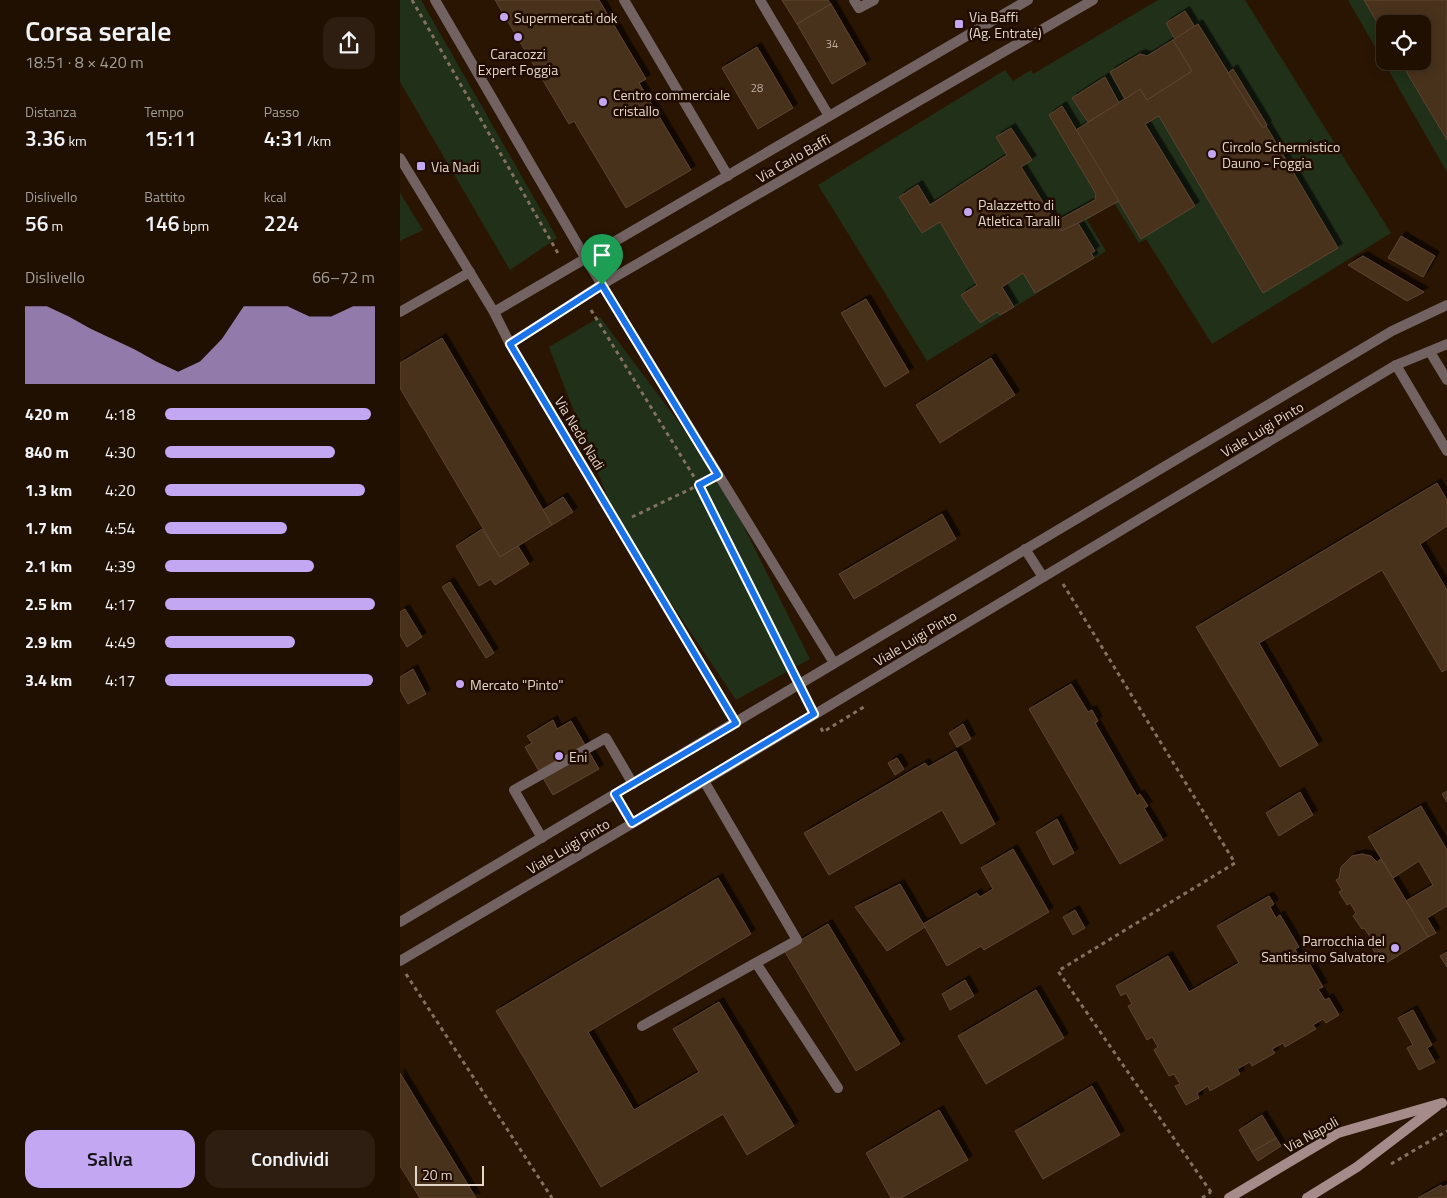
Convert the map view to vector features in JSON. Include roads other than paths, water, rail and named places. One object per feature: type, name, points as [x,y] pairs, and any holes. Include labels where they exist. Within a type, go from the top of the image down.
[{"type":"main road","name":"Via Napoli","points":[[1229,1198],[1338,1133],[1444,1101]]},
{"type":"main road","name":"Via Napoli","points":[[1307,1198],[1357,1167],[1444,1101]]},
{"type":"street","points":[[436,0],[586,259],[834,663]]},
{"type":"street","points":[[624,0],[728,176]]},
{"type":"street","points":[[760,0],[829,116]]},
{"type":"street","points":[[854,0],[859,8],[874,0]]},
{"type":"street","name":"Via Carlo Baffi","points":[[494,312],[1028,0]]},
{"type":"street","name":"Via Carlo Baffi","points":[[510,344],[602,285],[1093,0]]},
{"type":"street","name":"Via Nedo Nadi","points":[[400,158],[494,312],[510,344],[736,723]]},
{"type":"street","points":[[400,312],[470,272]]},
{"type":"street","name":"Viale Luigi Pinto","points":[[400,922],[1392,331],[1447,305]]},
{"type":"street","name":"Viale Luigi Pinto","points":[[400,961],[704,781],[1396,365],[1447,344]]},
{"type":"street","points":[[1430,352],[1447,380]]},
{"type":"street","points":[[1396,365],[1447,450]]},
{"type":"street","points":[[1025,549],[1044,577]]},
{"type":"street","points":[[542,838],[514,790],[606,738],[633,784]]},
{"type":"street","points":[[642,1026],[798,940],[704,781]]},
{"type":"street","points":[[615,794],[632,823]]},
{"type":"street","points":[[756,963],[838,1088]]},
{"type":"place","name":"Supermercati dok","points":[[504,17]]},
{"type":"place","name":"Via Baffi (Ag. Entrate)","points":[[959,24]]},
{"type":"place","name":"Caracozzi Expert Foggia","points":[[518,37]]},
{"type":"place","name":"Centro commerciale cristallo","points":[[603,102]]},
{"type":"place","name":"Circolo Schermistico Dauno - Foggia","points":[[1212,154]]},
{"type":"place","name":"Via Nadi","points":[[421,166]]},
{"type":"place","name":"Palazzetto di Atletica Taralli","points":[[968,212]]},
{"type":"place","name":"Mercato \"Pinto\"","points":[[460,684]]},
{"type":"place","name":"Eni","points":[[559,756]]},
{"type":"place","name":"Parrocchia del Santissimo Salvatore","points":[[1395,948]]}]
